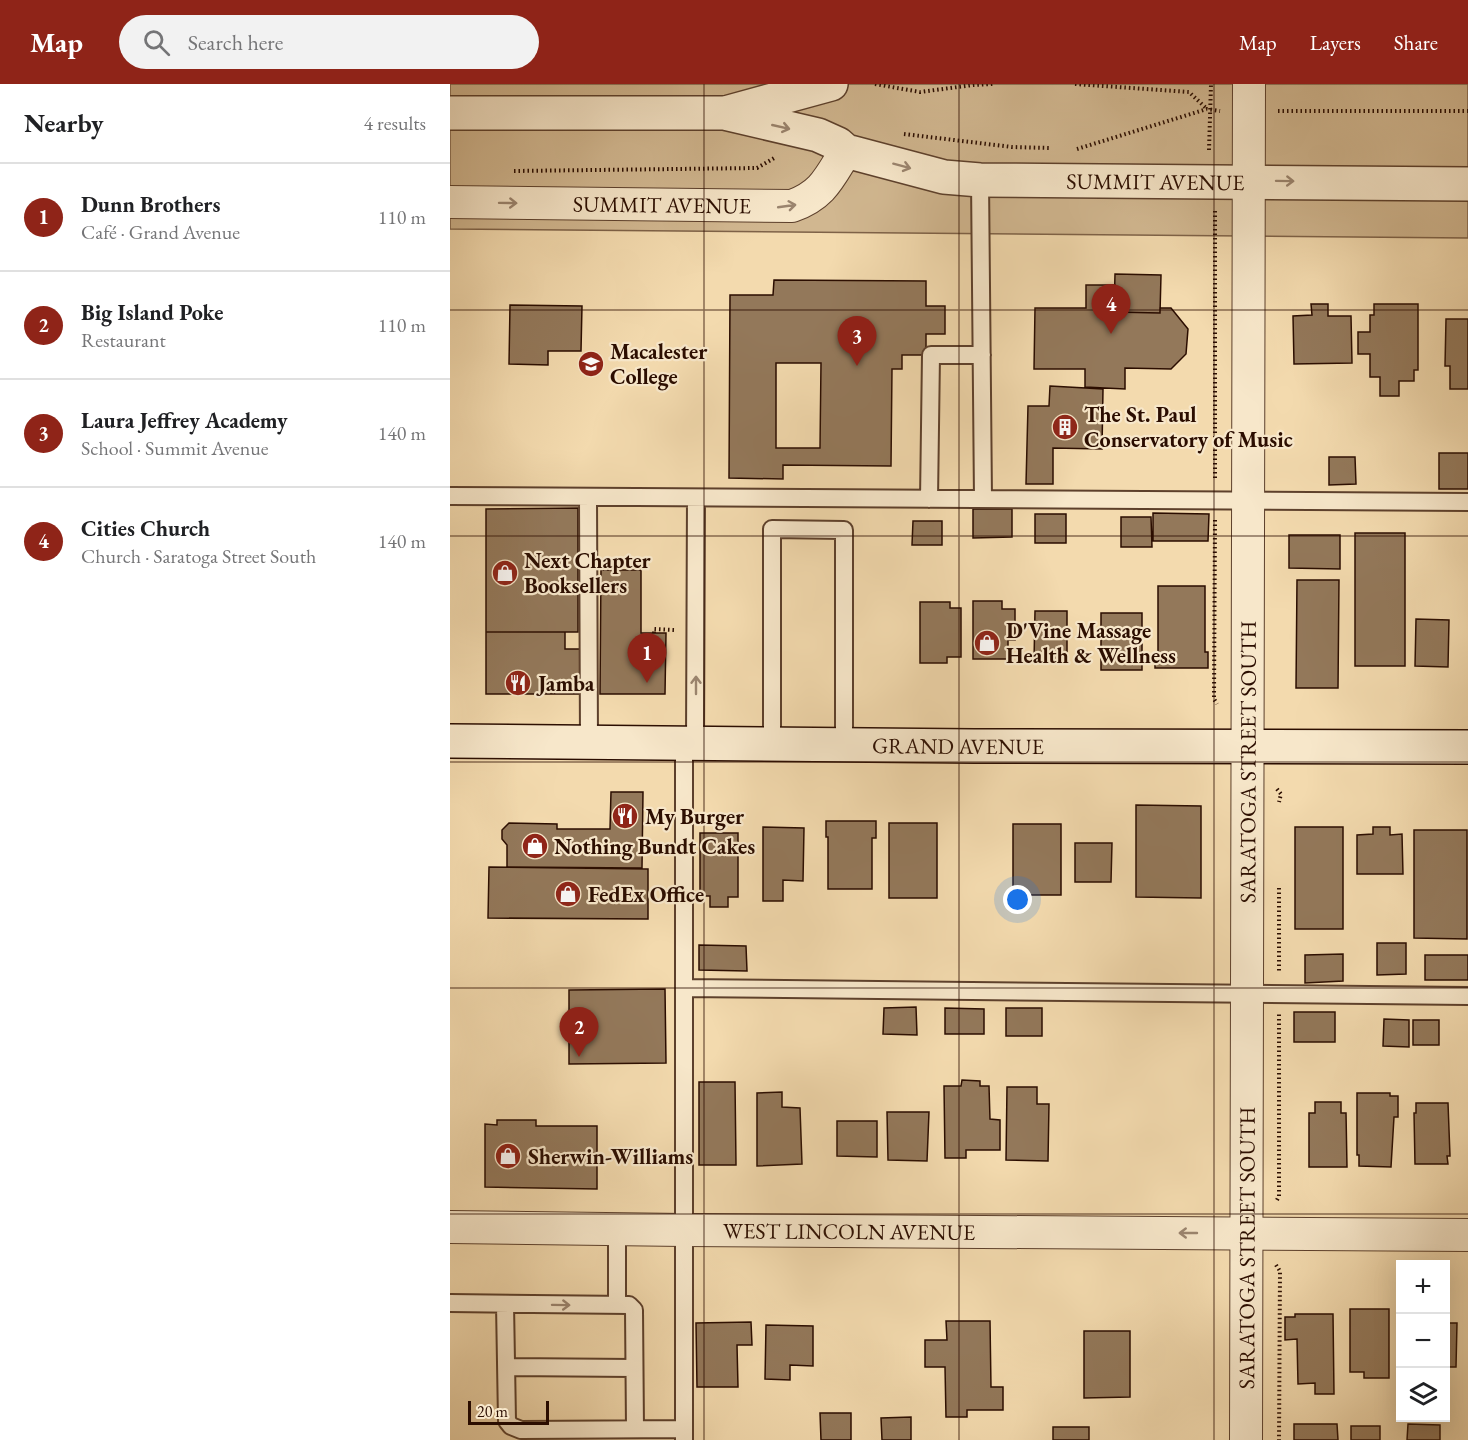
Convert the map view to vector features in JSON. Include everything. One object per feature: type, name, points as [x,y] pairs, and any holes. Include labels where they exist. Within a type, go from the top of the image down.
[{"type":"street","name":"SUMMIT AVENUE","points":[[724,113],[831,84]]},
{"type":"street","name":"SARATOGA STREET SOUTH","points":[[1246,1440],[1249,84]]},
{"type":"street","name":"SUMMIT AVENUE","points":[[450,113],[724,113],[818,135],[838,144],[846,151],[944,177],[980,180],[1468,184]]},
{"type":"street","name":"SUMMIT AVENUE","points":[[450,202],[792,206],[808,201],[820,192],[846,151]]},
{"type":"street","name":"GRAND AVENUE","points":[[450,741],[1468,747]]},
{"type":"street","name":"WEST LINCOLN AVENUE","points":[[450,1227],[1468,1235]]},
{"type":"lane","points":[[980,180],[983,500]]},
{"type":"lane","points":[[929,499],[931,355],[981,355]]},
{"type":"lane","points":[[450,496],[1468,502]]},
{"type":"lane","points":[[588,497],[589,742]]},
{"type":"lane","points":[[505,1304],[507,1421],[512,1426],[521,1430],[635,1429],[684,1435],[684,988],[696,498]]},
{"type":"lane","points":[[772,744],[772,529],[844,530],[844,745]]},
{"type":"lane","points":[[684,988],[1468,996]]},
{"type":"lane","points":[[617,1229],[617,1305]]},
{"type":"lane","points":[[450,1303],[629,1305],[634,1310],[635,1429]]},
{"type":"lane","points":[[507,1367],[634,1368]]},
{"type":"path","points":[[875,84],[920,92],[993,84]]},
{"type":"path","points":[[1075,84],[1189,92],[1207,109],[1225,111]]},
{"type":"path","points":[[1209,150],[1211,84]]},
{"type":"path","points":[[1269,111],[1468,111]]},
{"type":"path","points":[[1215,205],[1214,699],[1218,704]]},
{"type":"path","points":[[654,633],[654,629],[666,630]]},
{"type":"path","points":[[1275,1262],[1280,1271],[1279,1440]]},
{"type":"shaded area","points":[[450,84],[1468,84],[1468,238],[450,229]]},
{"type":"building","points":[[1115,274],[1161,275],[1160,313],[1114,312]]},
{"type":"building","points":[[774,280],[926,281],[926,306],[945,306],[945,334],[926,334],[926,355],[902,355],[902,369],[892,369],[891,466],[783,465],[783,479],[729,478],[730,295],[773,295]],"holes":[[[776,363],[821,363],[820,448],[776,448]]]},
{"type":"building","points":[[1086,285],[1115,285],[1114,312],[1160,313],[1160,308],[1171,308],[1188,329],[1186,354],[1171,369],[1125,368],[1125,389],[1085,387],[1085,369],[1034,369],[1035,308],[1086,308]]},
{"type":"building","points":[[1311,304],[1328,304],[1328,316],[1351,316],[1352,363],[1294,364],[1293,316],[1312,315]]},
{"type":"building","points":[[1374,304],[1418,304],[1418,370],[1414,370],[1414,381],[1399,381],[1399,396],[1380,396],[1380,377],[1370,377],[1370,354],[1358,354],[1358,332],[1370,332],[1370,315],[1374,315]]},
{"type":"building","points":[[510,305],[582,306],[581,351],[548,351],[548,365],[509,364]]},
{"type":"building","points":[[1446,319],[1468,319],[1468,389],[1450,389],[1450,366],[1445,366]]},
{"type":"building","name":"The St. Paul Conservatory of Music","points":[[1050,386],[1103,389],[1102,449],[1053,448],[1053,484],[1026,484],[1028,406],[1049,406]]},
{"type":"building","points":[[1439,453],[1468,453],[1468,489],[1439,489]]},
{"type":"building","points":[[1329,457],[1355,457],[1356,484],[1329,485]]},
{"type":"building","points":[[578,508],[578,632],[486,632],[486,509]]},
{"type":"building","points":[[973,509],[1012,509],[1012,537],[973,538]]},
{"type":"building","points":[[1153,513],[1209,514],[1208,541],[1153,541]]},
{"type":"building","points":[[1035,514],[1066,514],[1066,543],[1035,543]]},
{"type":"building","points":[[1121,517],[1151,517],[1152,547],[1121,547]]},
{"type":"building","points":[[913,521],[942,521],[942,545],[912,545]]},
{"type":"building","points":[[1355,533],[1405,533],[1405,666],[1355,666]]},
{"type":"building","points":[[1289,535],[1340,535],[1340,569],[1289,568]]},
{"type":"building","points":[[601,570],[641,570],[641,633],[666,633],[665,694],[600,694]]},
{"type":"building","points":[[1297,580],[1339,580],[1338,688],[1296,688]]},
{"type":"building","points":[[1158,586],[1205,586],[1205,652],[1208,652],[1208,668],[1155,668],[1155,652],[1158,652]]},
{"type":"building","points":[[973,601],[1002,601],[1002,609],[1015,609],[1015,640],[1008,640],[1008,659],[973,659]]},
{"type":"building","points":[[920,602],[950,602],[950,608],[961,608],[961,657],[947,657],[947,663],[920,663]]},
{"type":"building","points":[[1035,611],[1067,611],[1067,661],[1034,661]]},
{"type":"building","points":[[1101,613],[1142,613],[1142,670],[1101,670]]},
{"type":"building","points":[[1416,619],[1449,620],[1448,667],[1415,666]]},
{"type":"building","points":[[486,632],[565,632],[565,649],[584,649],[584,694],[486,694]]},
{"type":"building","points":[[611,792],[643,792],[642,868],[507,867],[507,845],[502,839],[502,830],[509,823],[557,824],[557,829],[610,829]]},
{"type":"building","points":[[1136,805],[1201,806],[1201,898],[1136,897]]},
{"type":"building","points":[[826,821],[876,821],[876,838],[872,838],[872,889],[828,889]]},
{"type":"building","points":[[889,823],[937,823],[937,898],[889,898]]},
{"type":"building","points":[[1013,824],[1061,824],[1061,895],[1013,895]]},
{"type":"building","points":[[763,827],[804,828],[803,881],[783,880],[783,901],[763,901]]},
{"type":"building","points":[[1295,827],[1343,827],[1343,929],[1295,929]]},
{"type":"building","points":[[1373,827],[1390,827],[1390,835],[1402,834],[1403,874],[1357,874],[1357,835],[1373,834]]},
{"type":"building","points":[[1414,830],[1467,830],[1467,939],[1414,938]]},
{"type":"building","points":[[700,833],[738,833],[738,897],[728,897],[728,907],[710,907],[710,896],[700,896]]},
{"type":"building","points":[[1075,843],[1112,843],[1111,882],[1075,882]]},
{"type":"building","name":"FedEx Office","points":[[489,867],[648,869],[648,919],[488,918]]},
{"type":"building","points":[[1377,943],[1406,943],[1406,974],[1377,975]]},
{"type":"building","points":[[699,945],[746,946],[747,971],[699,970]]},
{"type":"building","points":[[1343,954],[1343,981],[1305,983],[1305,955]]},
{"type":"building","points":[[1425,955],[1468,955],[1468,980],[1425,980]]},
{"type":"building","points":[[665,989],[666,1063],[569,1064],[569,990]]},
{"type":"building","points":[[916,1007],[917,1035],[883,1034],[884,1008]]},
{"type":"building","points":[[945,1008],[984,1009],[984,1034],[945,1034]]},
{"type":"building","points":[[1006,1008],[1042,1008],[1042,1036],[1006,1036]]},
{"type":"building","points":[[1294,1012],[1335,1012],[1335,1042],[1294,1042]]},
{"type":"building","points":[[1384,1019],[1409,1020],[1409,1047],[1383,1046]]},
{"type":"building","points":[[1413,1020],[1439,1020],[1439,1045],[1413,1045]]},
{"type":"building","points":[[962,1080],[980,1081],[980,1086],[989,1086],[990,1119],[1000,1120],[1000,1150],[966,1150],[966,1158],[945,1158],[944,1086],[961,1086]]},
{"type":"building","points":[[699,1082],[735,1082],[736,1165],[699,1165]]},
{"type":"building","points":[[1007,1087],[1037,1087],[1037,1104],[1049,1104],[1048,1161],[1006,1160]]},
{"type":"building","points":[[782,1092],[782,1107],[800,1108],[802,1164],[757,1166],[757,1093]]},
{"type":"building","points":[[1357,1093],[1390,1093],[1390,1096],[1398,1096],[1398,1117],[1394,1117],[1391,1167],[1359,1166]]},
{"type":"building","points":[[1315,1102],[1341,1102],[1341,1113],[1346,1113],[1347,1167],[1309,1167],[1309,1113],[1315,1113]]},
{"type":"building","points":[[1416,1103],[1448,1103],[1450,1156],[1447,1156],[1448,1164],[1415,1164],[1414,1113],[1416,1113]]},
{"type":"building","points":[[887,1112],[929,1112],[927,1161],[888,1160]]},
{"type":"building","points":[[497,1120],[536,1120],[536,1126],[597,1126],[597,1189],[485,1187],[485,1124],[497,1125]]},
{"type":"building","points":[[837,1121],[877,1121],[877,1157],[837,1156]]},
{"type":"building","points":[[1350,1309],[1389,1309],[1389,1378],[1364,1378],[1364,1372],[1350,1372]]},
{"type":"building","points":[[1295,1314],[1333,1314],[1334,1394],[1315,1394],[1315,1383],[1298,1384],[1297,1339],[1285,1340],[1285,1317],[1295,1317]]},
{"type":"building","points":[[946,1321],[990,1321],[991,1387],[1003,1387],[1003,1410],[967,1410],[967,1417],[946,1417],[945,1367],[925,1367],[925,1340],[947,1340]]},
{"type":"building","points":[[751,1322],[752,1345],[737,1345],[738,1387],[697,1387],[696,1323]]},
{"type":"building","points":[[1450,1323],[1457,1323],[1456,1367],[1450,1367]]},
{"type":"building","points":[[766,1325],[813,1326],[813,1366],[790,1365],[790,1380],[765,1379]]},
{"type":"building","points":[[1084,1331],[1130,1331],[1130,1397],[1084,1398]]},
{"type":"building","points":[[820,1413],[851,1413],[851,1440],[821,1440]]},
{"type":"building","points":[[911,1417],[911,1440],[882,1440],[881,1418]]},
{"type":"building","points":[[1294,1424],[1337,1424],[1338,1440],[1294,1440]]},
{"type":"building","points":[[1408,1424],[1440,1425],[1440,1440],[1407,1440]]},
{"type":"building","points":[[1351,1426],[1380,1426],[1380,1440],[1351,1440]]},
{"type":"building","points":[[1053,1427],[1089,1427],[1089,1440],[1053,1440]]},
{"type":"place","name":"Cities Church","points":[[1111,334]]},
{"type":"place","name":"Macalester College","points":[[591,364]]},
{"type":"place","name":"Laura Jeffrey Academy","points":[[857,366]]},
{"type":"place","name":"The St. Paul Conservatory of Music","points":[[1065,427]]},
{"type":"place","name":"Next Chapter Booksellers","points":[[505,573]]},
{"type":"place","name":"D'Vine Massage Health & Wellness","points":[[987,643]]},
{"type":"place","name":"Jamba","points":[[518,683]]},
{"type":"place","name":"Dunn Brothers","points":[[647,683]]},
{"type":"place","name":"My Burger","points":[[625,816]]},
{"type":"place","name":"Nothing Bundt Cakes","points":[[535,846]]},
{"type":"place","name":"FedEx Office","points":[[568,894]]},
{"type":"place","name":"Big Island Poke","points":[[579,1057]]},
{"type":"place","name":"Sherwin-Williams","points":[[508,1156]]}]
